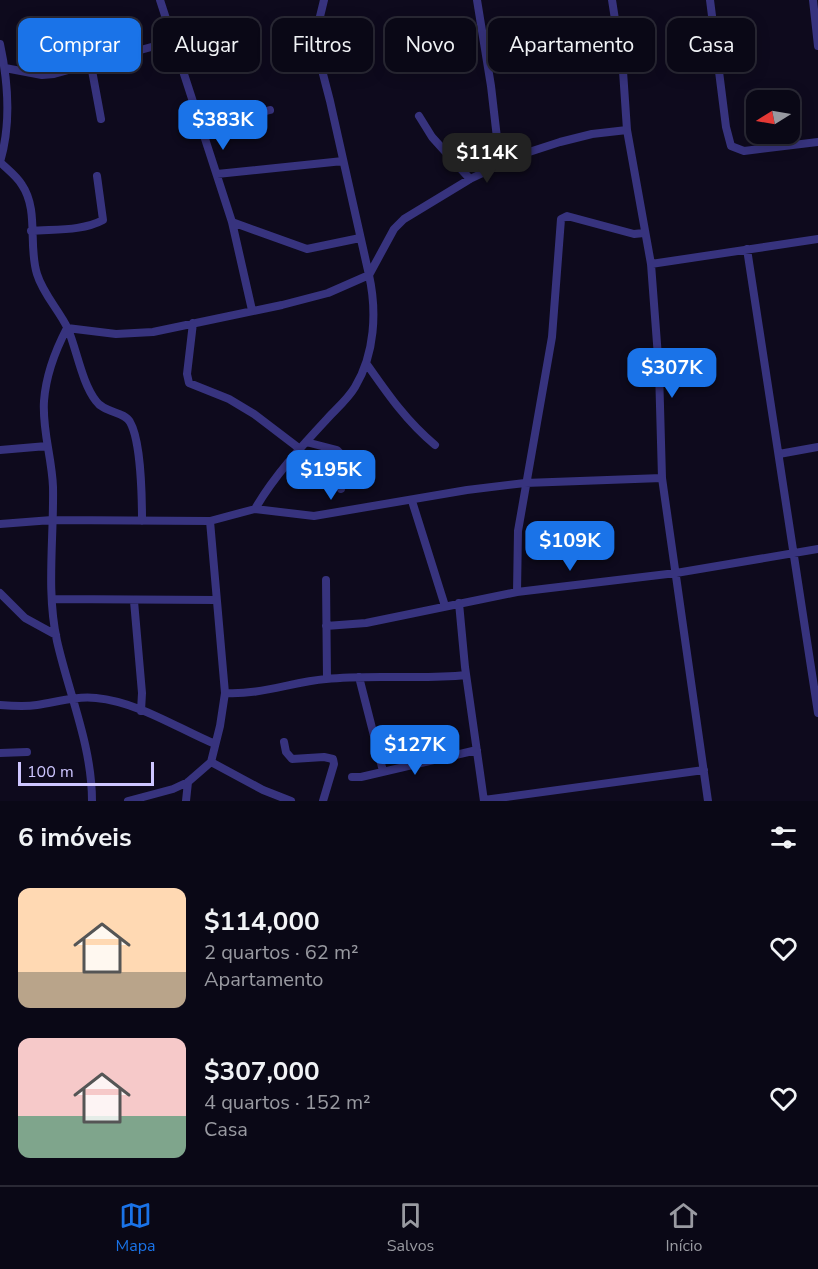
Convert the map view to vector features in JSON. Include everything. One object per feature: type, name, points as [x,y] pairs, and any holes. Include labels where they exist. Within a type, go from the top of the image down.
[{"type":"street","points":[[160,0],[166,18]]},
{"type":"street","points":[[320,18],[324,0]]},
{"type":"street","points":[[477,0],[491,86],[500,164]]},
{"type":"street","points":[[612,0],[623,70],[627,130],[651,264],[659,370],[662,478],[708,801]]},
{"type":"street","points":[[710,0],[726,127],[731,146],[744,151],[818,142]]},
{"type":"street","points":[[813,0],[818,45]]},
{"type":"street","points":[[0,44],[5,68],[3,140],[0,162],[26,191],[29,201],[33,259],[37,275],[67,328],[96,402],[104,409],[130,422],[140,478],[142,521]]},
{"type":"street","points":[[5,68],[18,70]]},
{"type":"street","points":[[26,72],[42,75],[64,72]]},
{"type":"street","points":[[92,72],[101,119]]},
{"type":"street","points":[[183,72],[232,222],[252,310]]},
{"type":"street","points":[[255,509],[265,492],[300,449],[355,388],[366,363],[374,319],[374,298],[322,72]]},
{"type":"street","points":[[202,128],[270,110]]},
{"type":"street","points":[[419,116],[432,137],[470,179]]},
{"type":"street","points":[[67,328],[134,334],[328,293],[369,275],[394,229],[404,219],[470,179],[500,164],[560,142],[592,134],[627,130]]},
{"type":"street","points":[[217,174],[343,161]]},
{"type":"street","points":[[32,231],[74,228],[96,224],[104,220],[97,176]]},
{"type":"street","points":[[517,592],[518,531],[552,337],[561,219],[567,216],[634,234],[644,233]]},
{"type":"street","points":[[232,222],[307,249],[360,238]]},
{"type":"street","points":[[651,264],[818,239]]},
{"type":"street","points":[[747,249],[818,713]]},
{"type":"street","points":[[193,323],[187,374],[189,383],[230,399],[300,449]]},
{"type":"street","points":[[67,328],[54,353],[47,376],[44,402],[47,446],[53,484],[52,599],[56,635],[90,768],[92,801]]},
{"type":"street","points":[[366,363],[414,428],[435,445]]},
{"type":"street","points":[[306,442],[337,450],[340,453],[341,489]]},
{"type":"street","points":[[0,450],[47,446]]},
{"type":"street","points":[[779,454],[818,447]]},
{"type":"street","points":[[0,524],[52,519],[210,521],[255,509],[314,516],[466,490],[525,483],[662,478]]},
{"type":"street","points":[[412,501],[445,606]]},
{"type":"street","points":[[128,801],[173,789],[188,782],[211,762],[225,693],[210,521]]},
{"type":"street","points":[[327,626],[366,623],[517,592],[676,573],[818,549]]},
{"type":"street","points":[[326,580],[327,679]]},
{"type":"street","points":[[0,593],[25,618],[56,635]]},
{"type":"street","points":[[52,599],[216,600]]},
{"type":"street","points":[[134,601],[142,693],[141,711]]},
{"type":"street","points":[[459,603],[466,675],[484,800],[704,770]]},
{"type":"street","points":[[225,693],[243,694],[327,679],[466,675]]},
{"type":"street","points":[[359,677],[383,771]]},
{"type":"street","points":[[0,705],[34,705],[73,698],[96,698],[117,702],[141,711],[215,744]]},
{"type":"street","points":[[284,742],[286,752],[292,759],[330,757],[333,759],[334,764],[323,801]]},
{"type":"street","points":[[352,777],[361,777],[477,750]]},
{"type":"street","points":[[0,753],[27,752]]},
{"type":"street","points":[[211,762],[263,790],[291,801]]},
{"type":"street","points":[[186,801],[188,782]]}]
